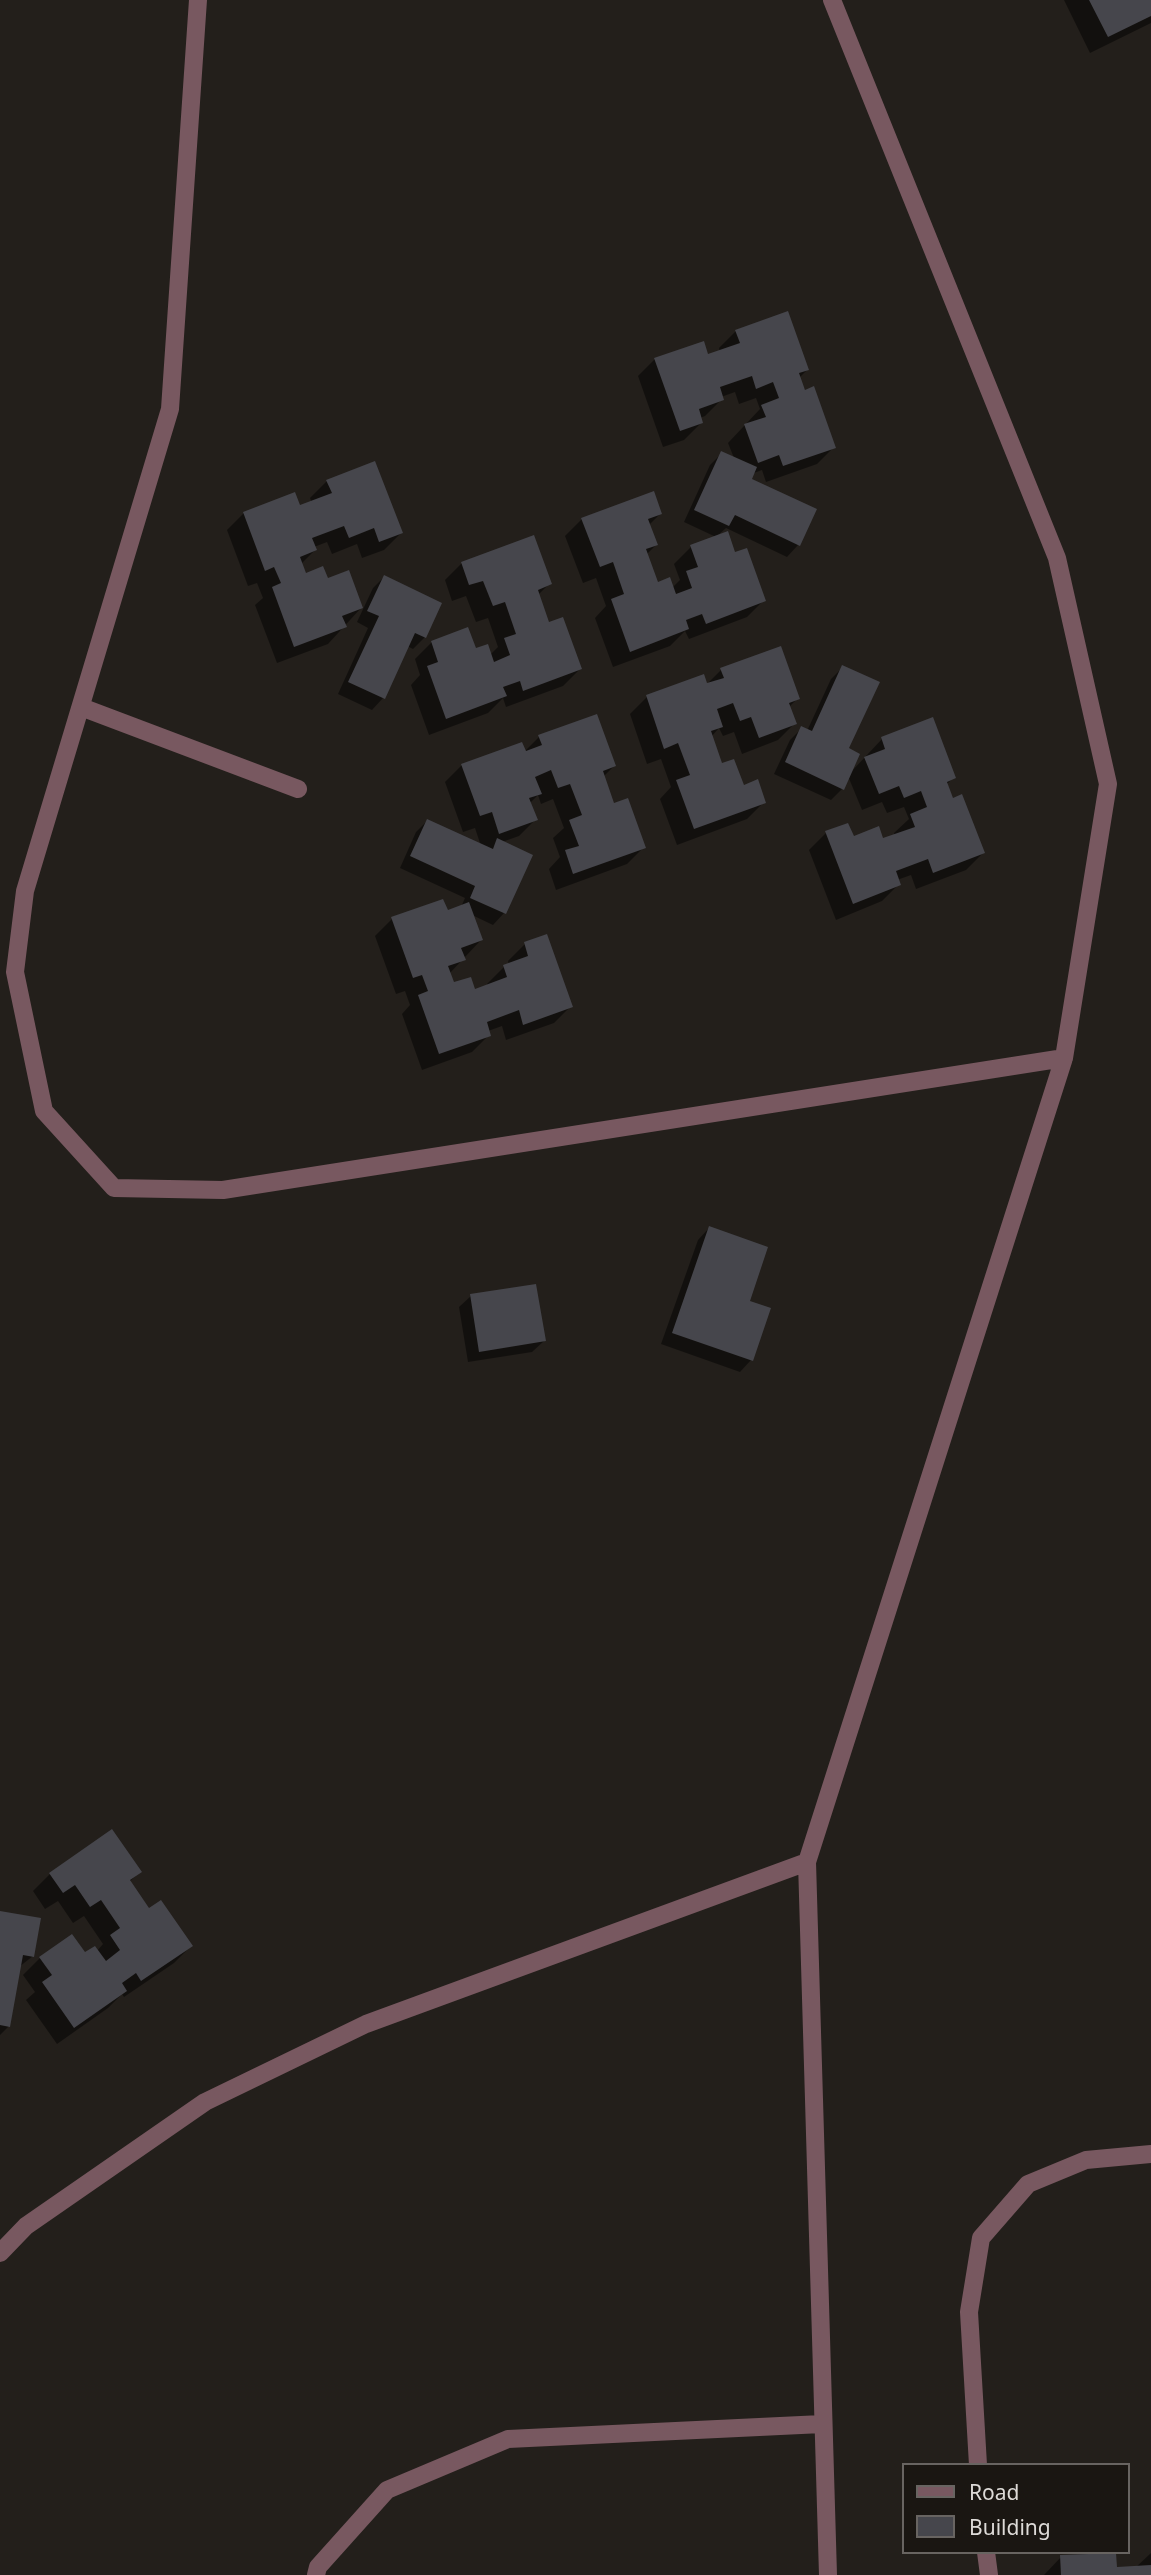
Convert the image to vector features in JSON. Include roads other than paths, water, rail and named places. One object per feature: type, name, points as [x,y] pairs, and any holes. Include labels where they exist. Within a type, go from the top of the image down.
[{"type":"street","points":[[198,0],[170,409],[25,891],[15,972],[44,1111],[114,1188],[223,1190],[1064,1058]]},
{"type":"street","points":[[828,2575],[807,1862],[1064,1058],[1108,783],[1057,558],[832,0]]},
{"type":"street","points":[[81,707],[298,789]]},
{"type":"street","points":[[0,2253],[26,2226],[205,2102],[354,2030],[807,1862]]},
{"type":"street","points":[[978,2463],[969,2312],[981,2238],[1028,2185],[1086,2160],[1151,2154]]},
{"type":"street","points":[[316,2575],[318,2567],[387,2490],[508,2439],[822,2424]]},
{"type":"street","points":[[986,2554],[989,2575]]}]
